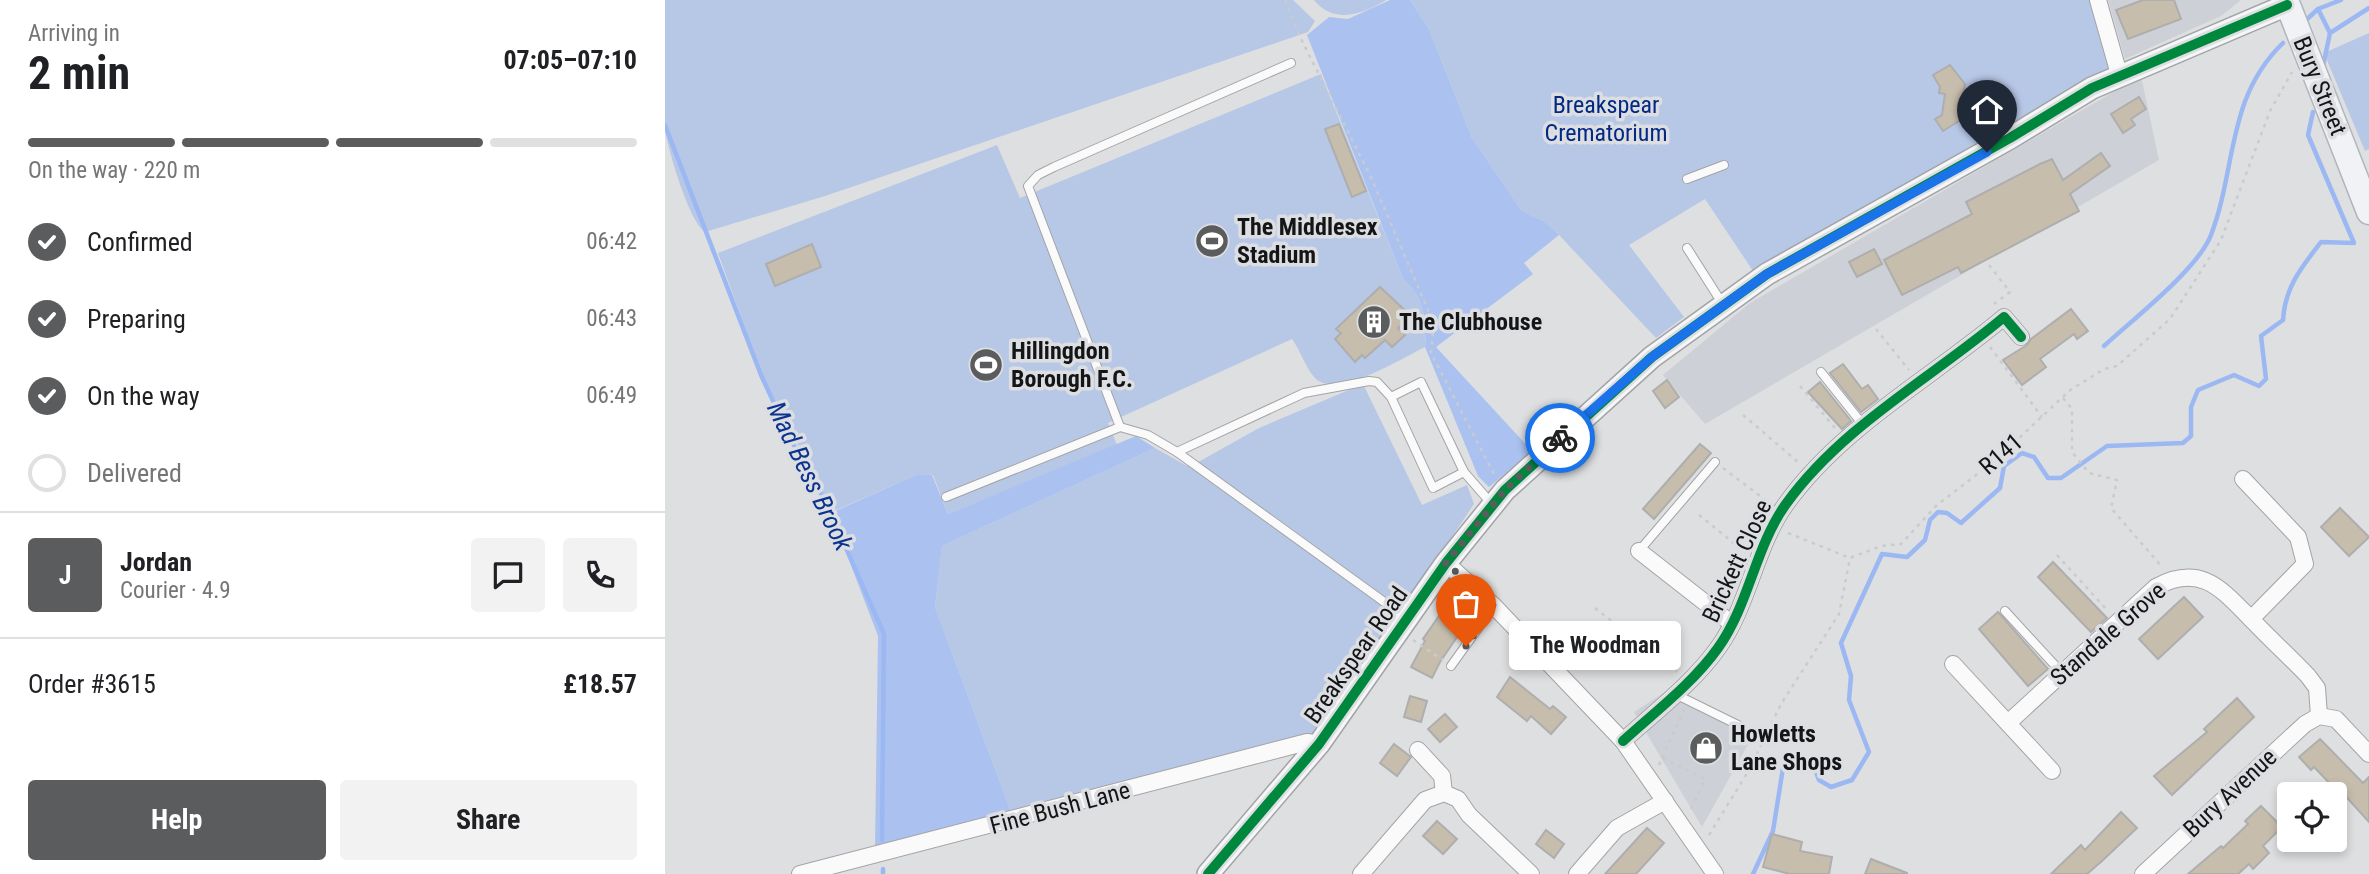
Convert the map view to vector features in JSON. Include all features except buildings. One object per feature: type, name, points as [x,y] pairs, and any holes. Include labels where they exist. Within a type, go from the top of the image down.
[{"type":"main road","name":"Bury Street","points":[[2286,3],[2369,212]]},
{"type":"street","points":[[2098,0],[2119,74]]},
{"type":"street","name":"Breakspear Road","points":[[1208,874],[1319,744],[1446,563],[1499,498],[1652,357],[1767,274],[1860,224],[2119,74],[2286,3]]},
{"type":"street","name":"Brickett Close","points":[[1623,740],[1681,698],[1688,680],[1719,647],[1772,527],[1811,473],[1864,426],[2004,317],[2021,337]]},
{"type":"street","points":[[2243,479],[2298,537],[2305,564],[2251,619]]},
{"type":"street","points":[[1639,551],[1731,623]]},
{"type":"street","points":[[1446,563],[1494,606],[1623,740],[1698,853],[1715,874]]},
{"type":"street","name":"Standale Grove","points":[[2008,723],[2156,587],[2169,580],[2187,578],[2215,584],[2317,688],[2319,716]]},
{"type":"street","points":[[1952,664],[2052,771]]},
{"type":"street","points":[[2319,716],[2336,719],[2369,754]]},
{"type":"street","name":"Bury Avenue","points":[[2143,874],[2305,724],[2319,716]]},
{"type":"street","name":"Fine Bush Lane","points":[[800,874],[1307,742],[1319,744]]},
{"type":"street","points":[[1418,750],[1442,776],[1444,793]]},
{"type":"street","points":[[1361,874],[1425,800],[1444,793],[1458,799],[1469,816],[1531,874]]},
{"type":"street","points":[[1577,874],[1617,828],[1665,800]]},
{"type":"lane","points":[[1120,427],[1028,186],[1036,177],[1054,167],[1291,63]]},
{"type":"lane","points":[[1687,179],[1724,166]]},
{"type":"lane","points":[[1687,248],[1723,306]]},
{"type":"lane","points":[[1821,372],[1864,426]]},
{"type":"lane","points":[[1177,453],[1304,393],[1369,381],[1377,383],[1391,397],[1433,488],[1464,472]]},
{"type":"lane","points":[[1391,397],[1421,382],[1464,472],[1499,498]]},
{"type":"lane","points":[[947,496],[1120,427],[1148,435],[1177,453],[1403,624]]},
{"type":"lane","points":[[1639,551],[1715,462]]},
{"type":"lane","points":[[1451,666],[1494,606]]},
{"type":"lane","points":[[2005,611],[2062,673]]},
{"type":"lane","points":[[1681,698],[1738,724]]},
{"type":"path","points":[[1285,0],[1303,43],[1370,175],[1433,324],[1431,353],[1493,475],[1499,498]]},
{"type":"path","points":[[1989,265],[2010,292],[1994,304]]},
{"type":"path","points":[[1876,329],[1920,383]]},
{"type":"path","points":[[1981,336],[2042,417]]},
{"type":"path","points":[[1800,386],[1846,441]]},
{"type":"path","points":[[2063,397],[2072,410],[2072,453],[2089,473],[2117,480],[2111,508],[2166,571],[2169,580]]},
{"type":"path","points":[[1743,415],[1811,473]]},
{"type":"path","points":[[1715,462],[1781,512]]},
{"type":"path","points":[[1699,514],[1756,562]]},
{"type":"path","points":[[1698,853],[1749,770],[1781,704],[1839,614],[1850,558],[1772,527]]},
{"type":"path","points":[[2057,555],[2118,622]]},
{"type":"path","points":[[1595,608],[1688,680]]},
{"type":"path","points":[[1403,624],[1451,666]]},
{"type":"path","points":[[1651,780],[1662,758],[1681,698]]},
{"type":"path","points":[[1662,758],[1705,779],[1682,828]]},
{"type":"shaded area","points":[[1390,0],[1410,0],[1429,29],[1472,138],[1522,211],[1544,221],[1559,235],[1524,263],[1533,274],[1436,347],[1532,451],[1489,487],[1478,476],[1425,347],[1426,328],[1420,301],[1403,279],[1307,35],[1329,17],[1348,19]]},
{"type":"shaded area","points":[[2108,0],[2241,0],[2221,16],[2125,59]]},
{"type":"shaded area","points":[[2141,76],[2159,160],[1705,424],[1663,375],[1750,303]]},
{"type":"shaded area","points":[[1136,436],[1155,448],[942,546],[935,607],[1011,812],[875,848],[878,636],[831,513],[918,474],[932,475],[948,514]]},
{"type":"shaded area","points":[[1665,692],[1755,732],[1702,827],[1634,712]]},
{"type":"green space","points":[[665,0],[1293,0],[1315,21],[1308,32],[825,196],[705,232],[692,215],[686,201],[665,129]]},
{"type":"green space","points":[[1314,0],[1386,0],[1358,13],[1340,15],[1330,13]]},
{"type":"green space","name":"Breakspear Crematorium","points":[[1410,0],[2093,0],[2113,72],[2008,124],[1810,243],[1753,271],[1705,199],[1629,245],[1684,317],[1656,338],[1559,235],[1544,221],[1522,211],[1472,138],[1429,29]]},
{"type":"green space","points":[[2369,33],[2369,149],[2365,151],[2324,53]]},
{"type":"green space","points":[[1321,74],[1403,279],[1420,301],[1426,328],[1425,347],[1369,375],[1337,384],[1324,383],[1314,377],[1292,339],[1108,423],[1117,445],[948,514],[933,475],[918,474],[832,512],[762,375],[718,253],[997,145],[1020,198]]},
{"type":"green space","points":[[1363,384],[1422,505],[1467,485],[1474,504],[1321,731],[1011,812],[935,607],[942,546],[1155,448],[1187,466],[1193,465],[1259,428]]},
{"type":"waterway","points":[[2304,22],[2318,9],[2341,0]]},
{"type":"waterway","points":[[2323,66],[2330,33],[2369,8]]},
{"type":"waterway","points":[[2318,9],[2330,33]]},
{"type":"waterway","points":[[2104,346],[2179,278],[2204,248],[2219,209],[2242,110],[2251,87],[2265,64],[2283,43]]},
{"type":"waterway","points":[[1753,874],[1773,831],[1783,768],[1794,756],[1814,767],[1819,780],[1831,787],[1852,780],[1869,752],[1849,700],[1851,676],[1841,643],[1882,554],[1907,557],[1925,540],[1930,520],[1938,512],[1947,513],[1961,523],[2000,488],[2004,466],[2022,453],[2034,457],[2048,478],[2061,478],[2107,446],[2183,443],[2191,436],[2191,407],[2198,390],[2234,375],[2259,386],[2266,379],[2261,336],[2283,320],[2287,298],[2301,269],[2321,242],[2354,243],[2308,135],[2313,112]]},
{"type":"waterway","name":"Mad Bess Brook","points":[[665,125],[761,375],[790,438],[827,505],[884,634],[882,840]]},
{"type":"waterway","name":"Mad Bess Brook","points":[[883,869],[883,874]]},
{"type":"cycle path","points":[[1208,874],[1319,744],[1446,563],[1505,490],[1652,357],[1767,274],[2010,138],[2092,88],[2287,5]]},
{"type":"cycle path","points":[[1623,741],[1685,685],[1718,648],[1729,631],[1775,521],[1809,476],[1834,450],[1889,404],[2004,317],[2021,337]]},
{"type":"way so far","points":[[1466,646],[1494,606],[1446,563],[1505,490],[1560,438]]},
{"type":"place","name":"The Middlesex Stadium","points":[[1212,241]]},
{"type":"place","name":"The Clubhouse","points":[[1374,322]]},
{"type":"place","name":"Hillingdon Borough F.C.","points":[[986,365]]},
{"type":"place","name":"The Woodman","points":[[1466,646]]},
{"type":"place","name":"Howletts Lane Shops","points":[[1706,748]]},
{"type":"route","points":[[1560,438],[1652,357],[1767,274],[1987,152]]}]
